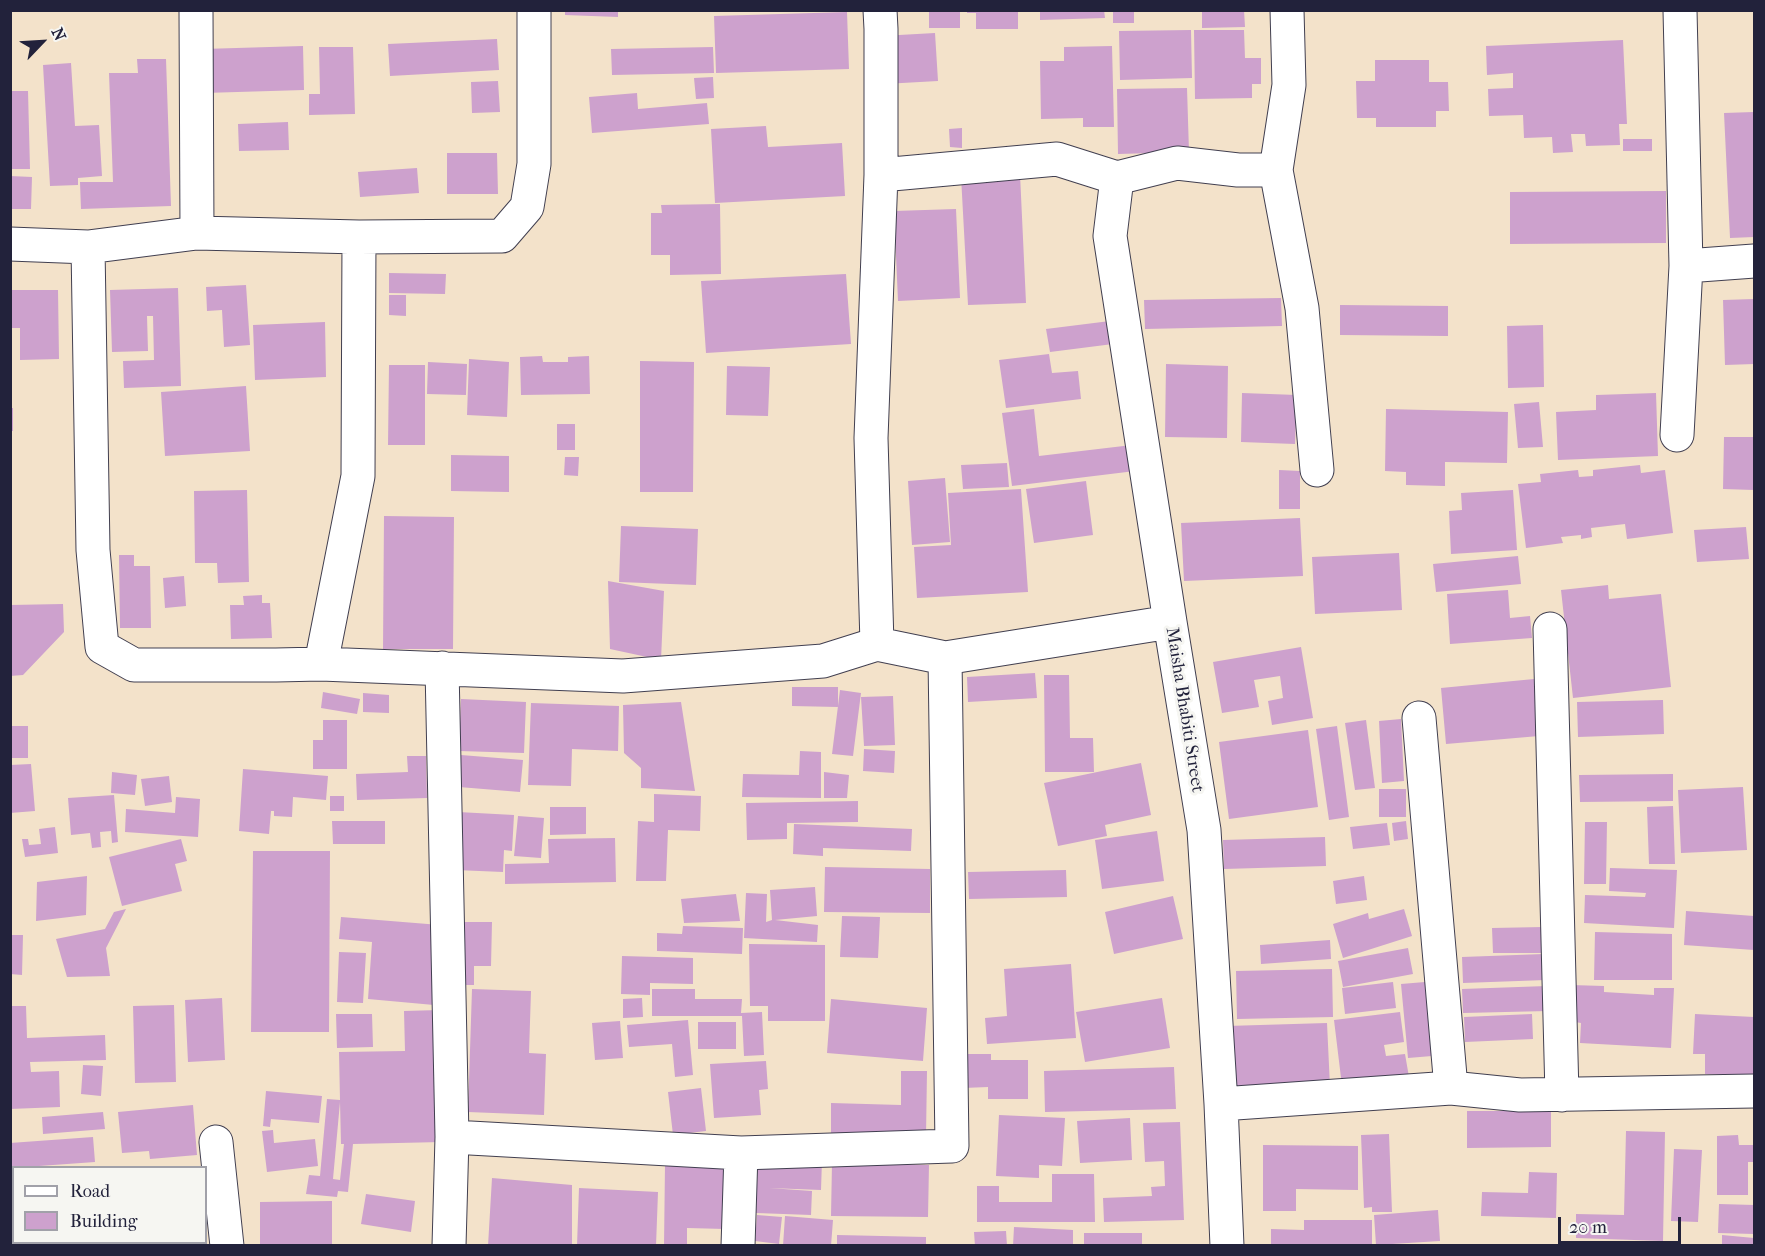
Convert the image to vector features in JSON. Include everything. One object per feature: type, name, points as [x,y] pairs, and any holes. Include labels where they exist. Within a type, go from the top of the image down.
[{"type":"street","points":[[196,10],[198,233]]},
{"type":"street","points":[[10,244],[88,247],[198,233],[358,237],[502,236],[527,207],[534,164],[534,10]]},
{"type":"street","points":[[877,644],[871,438],[881,175],[880,10]]},
{"type":"street","points":[[1287,10],[1289,85],[1276,170],[1302,308],[1317,470]]},
{"type":"street","points":[[1677,435],[1686,267],[1680,10]]},
{"type":"street","points":[[881,175],[1057,159],[1116,178],[1177,163],[1238,170],[1276,170]]},
{"type":"street","name":"Maisha Bhabiti Street","points":[[1116,178],[1110,236],[1203,830],[1221,1104],[1227,1245]]},
{"type":"street","points":[[321,663],[358,476],[358,237]]},
{"type":"street","points":[[88,247],[93,550],[102,646],[134,665],[321,663],[623,676],[823,661],[877,644],[945,658],[1170,622]]},
{"type":"street","points":[[1686,267],[1755,261]]},
{"type":"street","points":[[1550,629],[1562,1095]]},
{"type":"street","points":[[452,1137],[741,1153],[952,1146],[945,658]]},
{"type":"street","points":[[442,668],[452,1137],[449,1245]]},
{"type":"street","points":[[1419,718],[1451,1088]]},
{"type":"street","points":[[1221,1104],[1451,1088],[1520,1095],[1755,1091]]},
{"type":"street","points":[[216,1142],[227,1245]]},
{"type":"street","points":[[738,1245],[741,1153]]},
{"type":"building","points":[[565,10],[618,10],[618,17],[565,15]]},
{"type":"building","points":[[929,10],[960,10],[960,28],[929,28]]},
{"type":"building","points":[[967,10],[1018,10],[1018,29],[976,29],[976,13],[967,13]]},
{"type":"building","points":[[1040,10],[1104,10],[1105,18],[1040,20]]},
{"type":"building","points":[[1113,10],[1134,10],[1134,23],[1113,23]]},
{"type":"building","points":[[1202,10],[1244,10],[1245,27],[1202,28]]},
{"type":"building","points":[[847,12],[849,69],[716,73],[714,16]]},
{"type":"building","points":[[1191,30],[1192,78],[1120,80],[1119,31]]},
{"type":"building","points":[[1194,30],[1244,30],[1245,58],[1261,58],[1261,84],[1252,84],[1252,98],[1195,99]]},
{"type":"building","points":[[935,33],[938,81],[884,84],[881,36]]},
{"type":"building","points":[[497,39],[499,70],[390,76],[388,44]]},
{"type":"building","points":[[1623,40],[1627,124],[1619,124],[1620,145],[1586,146],[1585,134],[1571,134],[1573,152],[1553,153],[1552,137],[1524,138],[1523,115],[1489,116],[1488,89],[1513,88],[1513,73],[1487,75],[1486,46]]},
{"type":"building","points":[[303,46],[304,90],[204,93],[203,49]]},
{"type":"building","points":[[1112,46],[1114,127],[1083,127],[1083,118],[1041,119],[1040,61],[1064,61],[1064,47]]},
{"type":"building","points":[[319,47],[353,47],[355,114],[309,115],[309,94],[320,94]]},
{"type":"building","points":[[713,47],[714,73],[612,75],[611,49]]},
{"type":"building","points":[[137,59],[166,59],[171,206],[81,209],[80,182],[113,182],[109,73],[138,73]]},
{"type":"building","points":[[1375,60],[1429,60],[1429,82],[1448,82],[1449,111],[1436,111],[1436,127],[1376,127],[1376,118],[1357,118],[1356,81],[1375,81]]},
{"type":"building","points":[[71,63],[75,126],[99,125],[102,176],[78,178],[78,185],[50,186],[43,65]]},
{"type":"building","points":[[713,77],[714,98],[696,99],[694,78]]},
{"type":"building","points":[[498,81],[500,112],[472,113],[471,82]]},
{"type":"building","points":[[1187,88],[1189,152],[1118,154],[1117,89]]},
{"type":"building","points":[[10,91],[28,91],[30,169],[10,169]]},
{"type":"building","points":[[637,93],[638,109],[707,103],[709,124],[592,133],[589,97]]},
{"type":"building","points":[[1754,112],[1754,237],[1730,238],[1724,113]]},
{"type":"building","points":[[288,122],[289,150],[239,151],[238,124]]},
{"type":"building","points":[[766,126],[768,147],[842,143],[845,196],[715,203],[711,129]]},
{"type":"building","points":[[962,128],[962,148],[950,147],[949,129]]},
{"type":"building","points":[[1623,139],[1652,139],[1652,151],[1623,151]]},
{"type":"building","points":[[447,153],[497,153],[498,194],[447,194]]},
{"type":"building","points":[[417,168],[419,193],[360,197],[358,172]]},
{"type":"building","points":[[1020,174],[1026,303],[968,305],[961,176]]},
{"type":"building","points":[[10,176],[32,177],[31,209],[10,209]]},
{"type":"building","points":[[1666,191],[1666,243],[1510,244],[1510,192]]},
{"type":"building","points":[[720,204],[721,274],[670,275],[670,255],[651,255],[651,213],[662,213],[661,205]]},
{"type":"building","points":[[956,209],[960,298],[898,301],[894,211]]},
{"type":"building","points":[[389,273],[446,274],[445,294],[389,293]]},
{"type":"building","points":[[846,274],[851,344],[706,353],[701,281]]},
{"type":"building","points":[[246,285],[250,345],[224,347],[222,310],[207,311],[206,287]]},
{"type":"building","points":[[178,288],[181,386],[124,388],[123,361],[154,360],[153,316],[147,316],[148,351],[112,352],[110,290]]},
{"type":"building","points":[[10,290],[58,290],[59,359],[20,360],[20,328],[10,328]]},
{"type":"building","points":[[389,295],[406,295],[406,316],[389,315]]},
{"type":"building","points":[[1281,298],[1282,326],[1145,329],[1144,300]]},
{"type":"building","points":[[1754,299],[1754,364],[1725,365],[1723,300]]},
{"type":"building","points":[[1340,305],[1448,306],[1448,336],[1340,335]]},
{"type":"building","points":[[1110,321],[1113,344],[1050,352],[1046,329]]},
{"type":"building","points":[[325,322],[326,377],[255,380],[253,325]]},
{"type":"building","points":[[1543,325],[1544,387],[1508,388],[1507,326]]},
{"type":"building","points":[[1049,354],[1052,373],[1078,371],[1081,399],[1006,408],[999,360]]},
{"type":"building","points":[[542,356],[543,362],[568,362],[568,357],[589,356],[590,394],[521,395],[520,357]]},
{"type":"building","points":[[469,359],[509,362],[507,417],[467,415]]},
{"type":"building","points":[[640,361],[694,362],[693,492],[640,492]]},
{"type":"building","points":[[428,362],[467,364],[466,395],[427,394]]},
{"type":"building","points":[[1166,364],[1228,366],[1227,438],[1165,437]]},
{"type":"building","points":[[389,365],[425,365],[425,445],[388,445]]},
{"type":"building","points":[[727,366],[770,367],[768,416],[726,415]]},
{"type":"building","points":[[246,386],[250,451],[165,456],[161,392]]},
{"type":"building","points":[[1242,393],[1297,395],[1295,444],[1241,442]]},
{"type":"building","points":[[1656,393],[1658,456],[1558,460],[1556,412],[1596,410],[1596,395]]},
{"type":"building","points":[[1539,402],[1543,447],[1518,448],[1514,404]]},
{"type":"building","points":[[10,408],[13,408],[13,431],[10,431]]},
{"type":"building","points":[[1034,409],[1039,456],[1132,445],[1135,471],[1012,486],[1002,413]]},
{"type":"building","points":[[1386,409],[1508,412],[1507,463],[1445,462],[1445,486],[1406,485],[1406,472],[1385,471]]},
{"type":"building","points":[[557,424],[575,424],[575,450],[557,450]]},
{"type":"building","points":[[1724,437],[1754,437],[1754,490],[1723,489]]},
{"type":"building","points":[[451,455],[509,456],[509,492],[451,491]]},
{"type":"building","points":[[565,457],[579,457],[578,476],[564,475]]},
{"type":"building","points":[[1007,463],[1009,487],[963,489],[961,465]]},
{"type":"building","points":[[1640,465],[1641,473],[1665,470],[1673,533],[1627,539],[1625,524],[1591,528],[1592,537],[1581,539],[1581,535],[1561,537],[1563,543],[1526,548],[1518,484],[1541,482],[1540,474],[1578,470],[1579,477],[1593,476],[1593,470]]},
{"type":"building","points":[[1279,470],[1300,471],[1300,509],[1279,509]]},
{"type":"building","points":[[945,478],[950,542],[912,545],[908,481]]},
{"type":"building","points":[[1086,481],[1093,535],[1034,543],[1026,489]]},
{"type":"building","points":[[1021,489],[1028,592],[917,598],[914,547],[951,545],[948,493]]},
{"type":"building","points":[[247,490],[249,582],[218,583],[217,563],[195,563],[194,491]]},
{"type":"building","points":[[1513,490],[1517,550],[1451,554],[1449,511],[1462,510],[1461,493]]},
{"type":"building","points":[[384,516],[454,517],[453,649],[383,649]]},
{"type":"building","points":[[1300,518],[1303,576],[1184,581],[1181,523]]},
{"type":"building","points":[[621,526],[698,529],[696,585],[619,582]]},
{"type":"building","points":[[1746,527],[1749,559],[1697,562],[1694,530]]},
{"type":"building","points":[[1399,553],[1402,610],[1315,614],[1312,557]]},
{"type":"building","points":[[119,555],[134,555],[134,566],[150,566],[151,628],[120,628]]},
{"type":"building","points":[[1518,556],[1521,584],[1436,592],[1433,564]]},
{"type":"building","points":[[184,576],[186,606],[165,608],[163,578]]},
{"type":"building","points":[[608,581],[664,591],[661,660],[610,649]]},
{"type":"building","points":[[1608,585],[1609,599],[1661,594],[1671,687],[1573,698],[1561,590]]},
{"type":"building","points":[[1508,590],[1510,618],[1530,616],[1532,638],[1450,644],[1447,594]]},
{"type":"building","points":[[262,595],[262,603],[270,603],[272,638],[231,639],[230,605],[244,605],[243,596]]},
{"type":"building","points":[[63,604],[64,632],[23,675],[10,676],[10,605]]},
{"type":"building","points":[[1301,647],[1313,718],[1272,725],[1268,701],[1283,698],[1280,676],[1254,680],[1259,707],[1222,713],[1213,662]]},
{"type":"building","points":[[1035,673],[1037,698],[968,702],[967,677]]},
{"type":"building","points":[[1044,675],[1069,675],[1070,738],[1093,738],[1094,772],[1045,772]]},
{"type":"building","points":[[1534,679],[1539,736],[1446,744],[1441,688]]},
{"type":"building","points":[[792,687],[838,687],[838,707],[792,706]]},
{"type":"building","points":[[840,690],[861,693],[853,756],[832,754]]},
{"type":"building","points":[[323,692],[360,699],[357,714],[321,708]]},
{"type":"building","points":[[363,693],[389,695],[389,713],[363,712]]},
{"type":"building","points":[[893,696],[895,745],[864,746],[861,697]]},
{"type":"building","points":[[461,699],[526,702],[524,753],[459,751]]},
{"type":"building","points":[[1663,700],[1664,734],[1578,737],[1577,702]]},
{"type":"building","points":[[681,702],[695,791],[641,788],[641,768],[624,753],[623,705]]},
{"type":"building","points":[[531,703],[619,706],[618,751],[572,749],[571,786],[528,785]]},
{"type":"building","points":[[1401,719],[1404,781],[1382,783],[1379,721]]},
{"type":"building","points":[[323,720],[347,720],[347,769],[313,769],[313,740],[323,740]]},
{"type":"building","points":[[1366,720],[1375,788],[1355,790],[1345,723]]},
{"type":"building","points":[[10,726],[28,726],[28,758],[10,758]]},
{"type":"building","points":[[1337,726],[1349,817],[1329,820],[1316,729]]},
{"type":"building","points":[[1308,730],[1318,807],[1229,819],[1219,742]]},
{"type":"building","points":[[864,749],[895,751],[894,773],[863,771]]},
{"type":"building","points":[[800,751],[821,752],[821,798],[742,797],[743,774],[799,775]]},
{"type":"building","points":[[461,755],[523,760],[520,792],[459,787]]},
{"type":"building","points":[[407,756],[426,756],[427,798],[357,800],[356,774],[408,772]]},
{"type":"building","points":[[1141,763],[1151,815],[1105,825],[1107,836],[1058,846],[1044,783]]},
{"type":"building","points":[[31,764],[35,811],[10,813],[10,765]]},
{"type":"building","points":[[243,769],[328,776],[326,800],[293,797],[292,817],[274,816],[274,811],[271,811],[269,834],[239,831]]},
{"type":"building","points":[[112,772],[137,775],[135,795],[111,793]]},
{"type":"building","points":[[824,772],[849,775],[847,798],[824,798]]},
{"type":"building","points":[[1673,774],[1673,801],[1580,802],[1579,775]]},
{"type":"building","points":[[169,776],[172,802],[145,806],[141,779]]},
{"type":"building","points":[[1743,787],[1747,850],[1681,853],[1678,790]]},
{"type":"building","points":[[1379,789],[1406,789],[1406,817],[1379,817]]},
{"type":"building","points":[[654,794],[701,796],[700,831],[668,830],[666,881],[636,881],[638,821],[654,822]]},
{"type":"building","points":[[114,795],[118,842],[112,843],[111,831],[100,832],[101,847],[92,848],[90,833],[71,835],[68,798]]},
{"type":"building","points":[[330,796],[344,796],[344,811],[330,811]]},
{"type":"building","points":[[176,797],[200,799],[198,837],[125,832],[126,809],[175,813]]},
{"type":"building","points":[[858,801],[858,822],[787,823],[787,839],[747,840],[746,803]]},
{"type":"building","points":[[1673,806],[1675,864],[1649,864],[1647,807]]},
{"type":"building","points":[[550,807],[586,807],[586,834],[550,835]]},
{"type":"building","points":[[458,812],[514,815],[512,851],[504,850],[503,872],[456,870]]},
{"type":"building","points":[[518,816],[544,818],[541,858],[514,856]]},
{"type":"building","points":[[332,821],[385,821],[385,844],[333,844]]},
{"type":"building","points":[[1406,821],[1408,839],[1394,841],[1392,823]]},
{"type":"building","points":[[1585,822],[1607,822],[1606,884],[1584,884]]},
{"type":"building","points":[[1387,823],[1390,845],[1353,849],[1350,827]]},
{"type":"building","points":[[794,824],[912,829],[911,851],[823,848],[823,856],[793,854]]},
{"type":"building","points":[[55,827],[58,853],[25,857],[22,839],[28,839],[29,845],[41,844],[39,829]]},
{"type":"building","points":[[1157,831],[1164,881],[1102,889],[1095,840]]},
{"type":"building","points":[[1325,837],[1326,866],[1224,869],[1223,840]]},
{"type":"building","points":[[615,838],[616,882],[505,884],[505,864],[549,863],[548,839]]},
{"type":"building","points":[[181,839],[187,861],[175,864],[182,891],[122,906],[109,857]]},
{"type":"building","points":[[253,851],[330,851],[329,1032],[251,1032]]},
{"type":"building","points":[[825,867],[930,869],[930,913],[824,912]]},
{"type":"building","points":[[1610,868],[1677,870],[1674,928],[1584,923],[1585,895],[1645,897],[1646,893],[1609,891]]},
{"type":"building","points":[[1066,870],[1067,897],[969,899],[968,872]]},
{"type":"building","points":[[87,876],[86,915],[36,921],[37,882]]},
{"type":"building","points":[[1364,876],[1367,900],[1336,904],[1333,881]]},
{"type":"building","points":[[815,887],[817,916],[775,920],[818,925],[817,942],[744,938],[746,893],[767,894],[766,922],[772,920],[770,890]]},
{"type":"building","points":[[736,894],[740,921],[684,923],[681,899]]},
{"type":"building","points":[[1173,896],[1183,939],[1114,954],[1105,912]]},
{"type":"building","points":[[126,909],[106,948],[110,976],[67,977],[56,939],[105,929],[114,912]]},
{"type":"building","points":[[1404,909],[1412,936],[1343,958],[1333,924],[1368,913],[1369,919]]},
{"type":"building","points":[[1686,911],[1754,916],[1754,950],[1684,945]]},
{"type":"building","points":[[842,916],[880,917],[878,958],[840,957]]},
{"type":"building","points":[[341,917],[440,925],[434,1005],[368,999],[372,942],[339,939]]},
{"type":"building","points":[[459,922],[492,922],[491,966],[474,966],[474,985],[459,985]]},
{"type":"building","points":[[683,926],[743,928],[742,954],[657,951],[657,933],[682,934]]},
{"type":"building","points":[[1543,927],[1545,953],[1493,953],[1492,928]]},
{"type":"building","points":[[1595,932],[1672,934],[1672,980],[1594,980]]},
{"type":"building","points":[[10,935],[23,935],[22,975],[10,974]]},
{"type":"building","points":[[1330,940],[1331,959],[1261,964],[1260,945]]},
{"type":"building","points":[[749,944],[825,945],[825,1021],[768,1021],[768,1006],[750,1006]]},
{"type":"building","points":[[1408,948],[1413,974],[1343,987],[1338,961]]},
{"type":"building","points":[[339,952],[366,953],[363,1003],[337,1002]]},
{"type":"building","points":[[1544,954],[1546,980],[1463,983],[1462,957]]},
{"type":"building","points":[[622,956],[693,958],[693,984],[650,983],[650,995],[621,994]]},
{"type":"building","points":[[1071,964],[1076,1038],[987,1044],[985,1018],[1007,1016],[1004,969]]},
{"type":"building","points":[[1332,969],[1333,1017],[1237,1019],[1236,971]]},
{"type":"building","points":[[1393,982],[1396,1008],[1345,1014],[1342,988]]},
{"type":"building","points":[[1425,982],[1432,1056],[1408,1058],[1401,984]]},
{"type":"building","points":[[1571,985],[1604,986],[1604,992],[1654,995],[1654,988],[1674,988],[1671,1048],[1580,1043],[1581,1023],[1569,1021]]},
{"type":"building","points":[[1547,986],[1548,1011],[1463,1013],[1462,989]]},
{"type":"building","points":[[472,989],[531,991],[529,1053],[546,1054],[544,1115],[468,1112]]},
{"type":"building","points":[[652,989],[695,989],[695,999],[742,999],[741,1013],[762,1012],[764,1055],[744,1056],[742,1016],[652,1016]]},
{"type":"building","points":[[222,998],[225,1060],[188,1062],[185,1000]]},
{"type":"building","points":[[642,998],[643,1017],[623,1018],[623,999]]},
{"type":"building","points":[[1162,998],[1170,1048],[1085,1062],[1076,1012]]},
{"type":"building","points":[[831,999],[927,1008],[923,1061],[827,1053]]},
{"type":"building","points":[[174,1005],[176,1082],[135,1083],[133,1006]]},
{"type":"building","points":[[10,1006],[26,1006],[27,1038],[105,1035],[106,1060],[30,1062],[31,1072],[59,1071],[60,1107],[10,1109]]},
{"type":"building","points":[[440,1010],[442,1142],[353,1144],[348,1192],[338,1191],[337,1197],[306,1194],[309,1175],[320,1176],[327,1099],[340,1100],[339,1052],[405,1051],[404,1011]],"holes":[[[340,1102],[341,1144],[344,1144],[340,1180],[333,1179]]]},
{"type":"building","points":[[1400,1012],[1404,1042],[1384,1045],[1386,1056],[1405,1054],[1409,1077],[1342,1086],[1334,1020]]},
{"type":"building","points":[[336,1014],[372,1014],[373,1047],[337,1048]]},
{"type":"building","points":[[1532,1014],[1533,1039],[1465,1042],[1464,1017]]},
{"type":"building","points":[[1695,1014],[1754,1017],[1754,1076],[1705,1074],[1705,1054],[1693,1054]]},
{"type":"building","points":[[688,1020],[693,1075],[675,1077],[672,1044],[629,1047],[627,1025]]},
{"type":"building","points":[[620,1021],[623,1058],[595,1060],[592,1023]]},
{"type":"building","points":[[698,1022],[736,1022],[736,1049],[698,1049]]},
{"type":"building","points":[[1327,1023],[1330,1087],[1229,1090],[1227,1026]]},
{"type":"building","points":[[963,1054],[991,1054],[991,1060],[1028,1060],[1028,1099],[988,1099],[988,1087],[963,1088]]},
{"type":"building","points":[[766,1061],[768,1089],[759,1090],[761,1115],[714,1118],[710,1064]]},
{"type":"building","points":[[83,1065],[103,1066],[101,1096],[81,1094]]},
{"type":"building","points":[[1174,1067],[1176,1109],[1045,1112],[1044,1071]]},
{"type":"building","points":[[901,1071],[927,1071],[926,1136],[831,1134],[831,1103],[901,1105]]},
{"type":"building","points":[[701,1088],[706,1131],[673,1135],[668,1092]]},
{"type":"building","points":[[266,1091],[322,1096],[319,1123],[271,1119],[270,1127],[263,1126]]},
{"type":"building","points":[[193,1105],[197,1155],[150,1159],[149,1151],[122,1153],[118,1112]]},
{"type":"building","points":[[1467,1111],[1551,1111],[1551,1147],[1467,1148]]},
{"type":"building","points":[[103,1112],[105,1129],[43,1134],[42,1117]]},
{"type":"building","points":[[999,1115],[1065,1118],[1062,1166],[1039,1165],[1039,1178],[996,1176]]},
{"type":"building","points":[[1130,1118],[1132,1160],[1080,1163],[1077,1121]]},
{"type":"building","points":[[1180,1122],[1184,1220],[1104,1222],[1103,1198],[1152,1196],[1151,1187],[1165,1186],[1164,1161],[1145,1162],[1143,1123]]},
{"type":"building","points":[[273,1130],[274,1143],[315,1139],[318,1166],[267,1172],[262,1131]]},
{"type":"building","points":[[1626,1131],[1665,1132],[1663,1241],[1576,1238],[1576,1214],[1624,1215]]},
{"type":"building","points":[[1389,1134],[1392,1212],[1372,1212],[1372,1207],[1364,1208],[1361,1135]]},
{"type":"building","points":[[1738,1135],[1739,1145],[1754,1145],[1754,1162],[1748,1162],[1748,1195],[1717,1195],[1717,1136]]},
{"type":"building","points":[[93,1137],[95,1162],[12,1166],[11,1168],[10,1143]]},
{"type":"building","points":[[1263,1145],[1358,1146],[1358,1190],[1296,1189],[1296,1211],[1263,1211]]},
{"type":"building","points":[[1674,1149],[1702,1150],[1698,1222],[1671,1221]]},
{"type":"building","points":[[758,1158],[822,1160],[821,1190],[769,1188],[812,1191],[811,1215],[756,1213]]},
{"type":"building","points":[[832,1163],[929,1165],[928,1217],[831,1216]]},
{"type":"building","points":[[665,1165],[726,1166],[725,1229],[687,1228],[687,1246],[664,1246]]},
{"type":"building","points":[[1529,1172],[1557,1173],[1556,1218],[1481,1216],[1482,1192],[1528,1193]]},
{"type":"building","points":[[1052,1174],[1094,1174],[1095,1222],[977,1222],[977,1186],[999,1186],[999,1202],[1052,1202]]},
{"type":"building","points":[[492,1178],[572,1185],[572,1246],[488,1246]]},
{"type":"building","points":[[579,1188],[658,1192],[656,1246],[577,1246]]},
{"type":"building","points":[[366,1194],[415,1201],[411,1232],[361,1224]]},
{"type":"building","points":[[332,1201],[332,1246],[260,1246],[260,1202]]},
{"type":"building","points":[[1719,1204],[1754,1205],[1754,1234],[1718,1233]]},
{"type":"building","points":[[1438,1210],[1440,1241],[1376,1245],[1374,1215]]},
{"type":"building","points":[[757,1215],[782,1217],[779,1244],[755,1241]]},
{"type":"building","points":[[785,1216],[833,1220],[831,1246],[783,1246]]},
{"type":"building","points":[[1304,1220],[1372,1220],[1372,1246],[1271,1246],[1271,1229],[1304,1230]]},
{"type":"building","points":[[1014,1227],[1073,1230],[1073,1246],[1013,1246]]},
{"type":"building","points":[[1006,1231],[1007,1246],[975,1246],[974,1232]]},
{"type":"building","points":[[1084,1233],[1142,1233],[1142,1246],[1084,1246]]},
{"type":"building","points":[[837,1235],[926,1237],[926,1246],[837,1246]]},
{"type":"building","points":[[1722,1235],[1754,1238],[1754,1246],[1722,1246]]},
{"type":"building","points":[[11,1240],[12,1244],[94,1244],[94,1246],[11,1246]]}]
